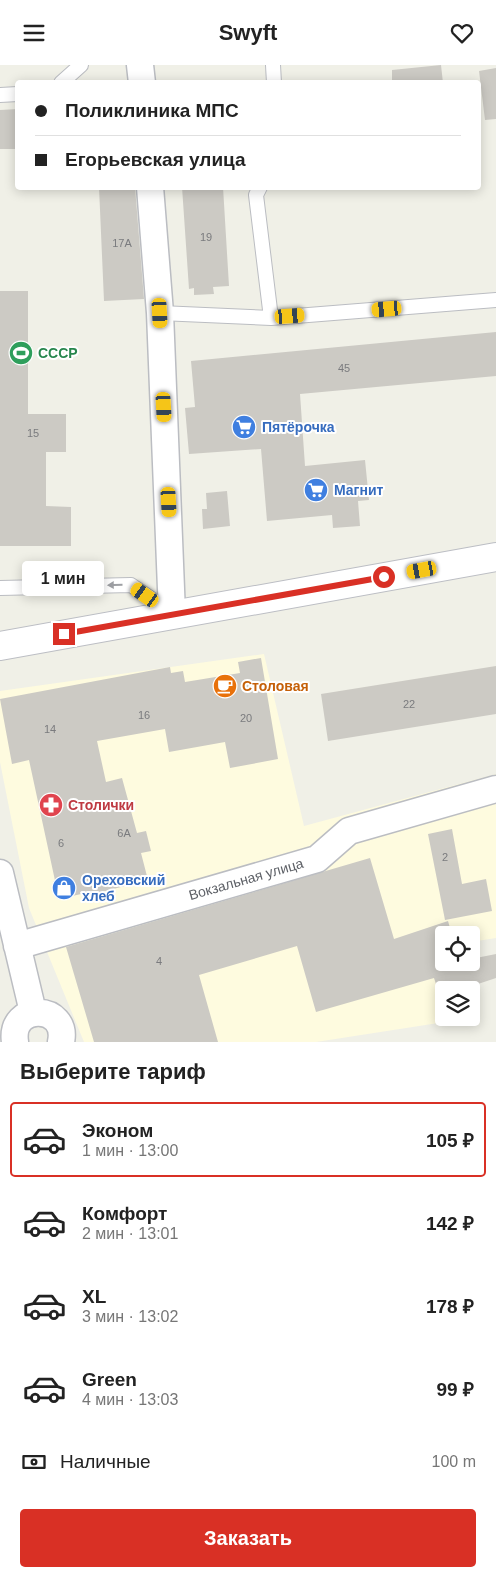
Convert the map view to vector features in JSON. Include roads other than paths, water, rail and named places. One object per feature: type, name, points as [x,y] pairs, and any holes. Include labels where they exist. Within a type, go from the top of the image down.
[{"type":"main road","points":[[0,646],[496,557]]},
{"type":"street","points":[[140,65],[142,80]]},
{"type":"street","points":[[150,190],[160,313],[172,614]]},
{"type":"street","name":"Вокзальная улица","points":[[17,946],[317,859],[349,831],[496,789]]},
{"type":"street","points":[[0,873],[33,1012]]},
{"type":"street","points":[[15,1042],[16,1027],[20,1021],[33,1012],[49,1015],[58,1023],[62,1030],[61,1042]]},
{"type":"lane","points":[[65,80],[81,65]]},
{"type":"lane","points":[[273,65],[274,80]]},
{"type":"lane","points":[[0,95],[15,94]]},
{"type":"lane","points":[[258,190],[256,195],[271,318]]},
{"type":"lane","points":[[160,313],[271,318],[496,300]]},
{"type":"lane","points":[[0,588],[131,585],[172,614]]},
{"type":"place","name":"СССР","points":[[21,353]]},
{"type":"place","name":"Пятёрочка","points":[[244,427]]},
{"type":"place","name":"Магнит","points":[[316,490]]},
{"type":"place","name":"Столовая","points":[[225,686]]},
{"type":"place","name":"Столички","points":[[51,805]]},
{"type":"place","name":"Ореховский хлеб","points":[[64,888]]}]
